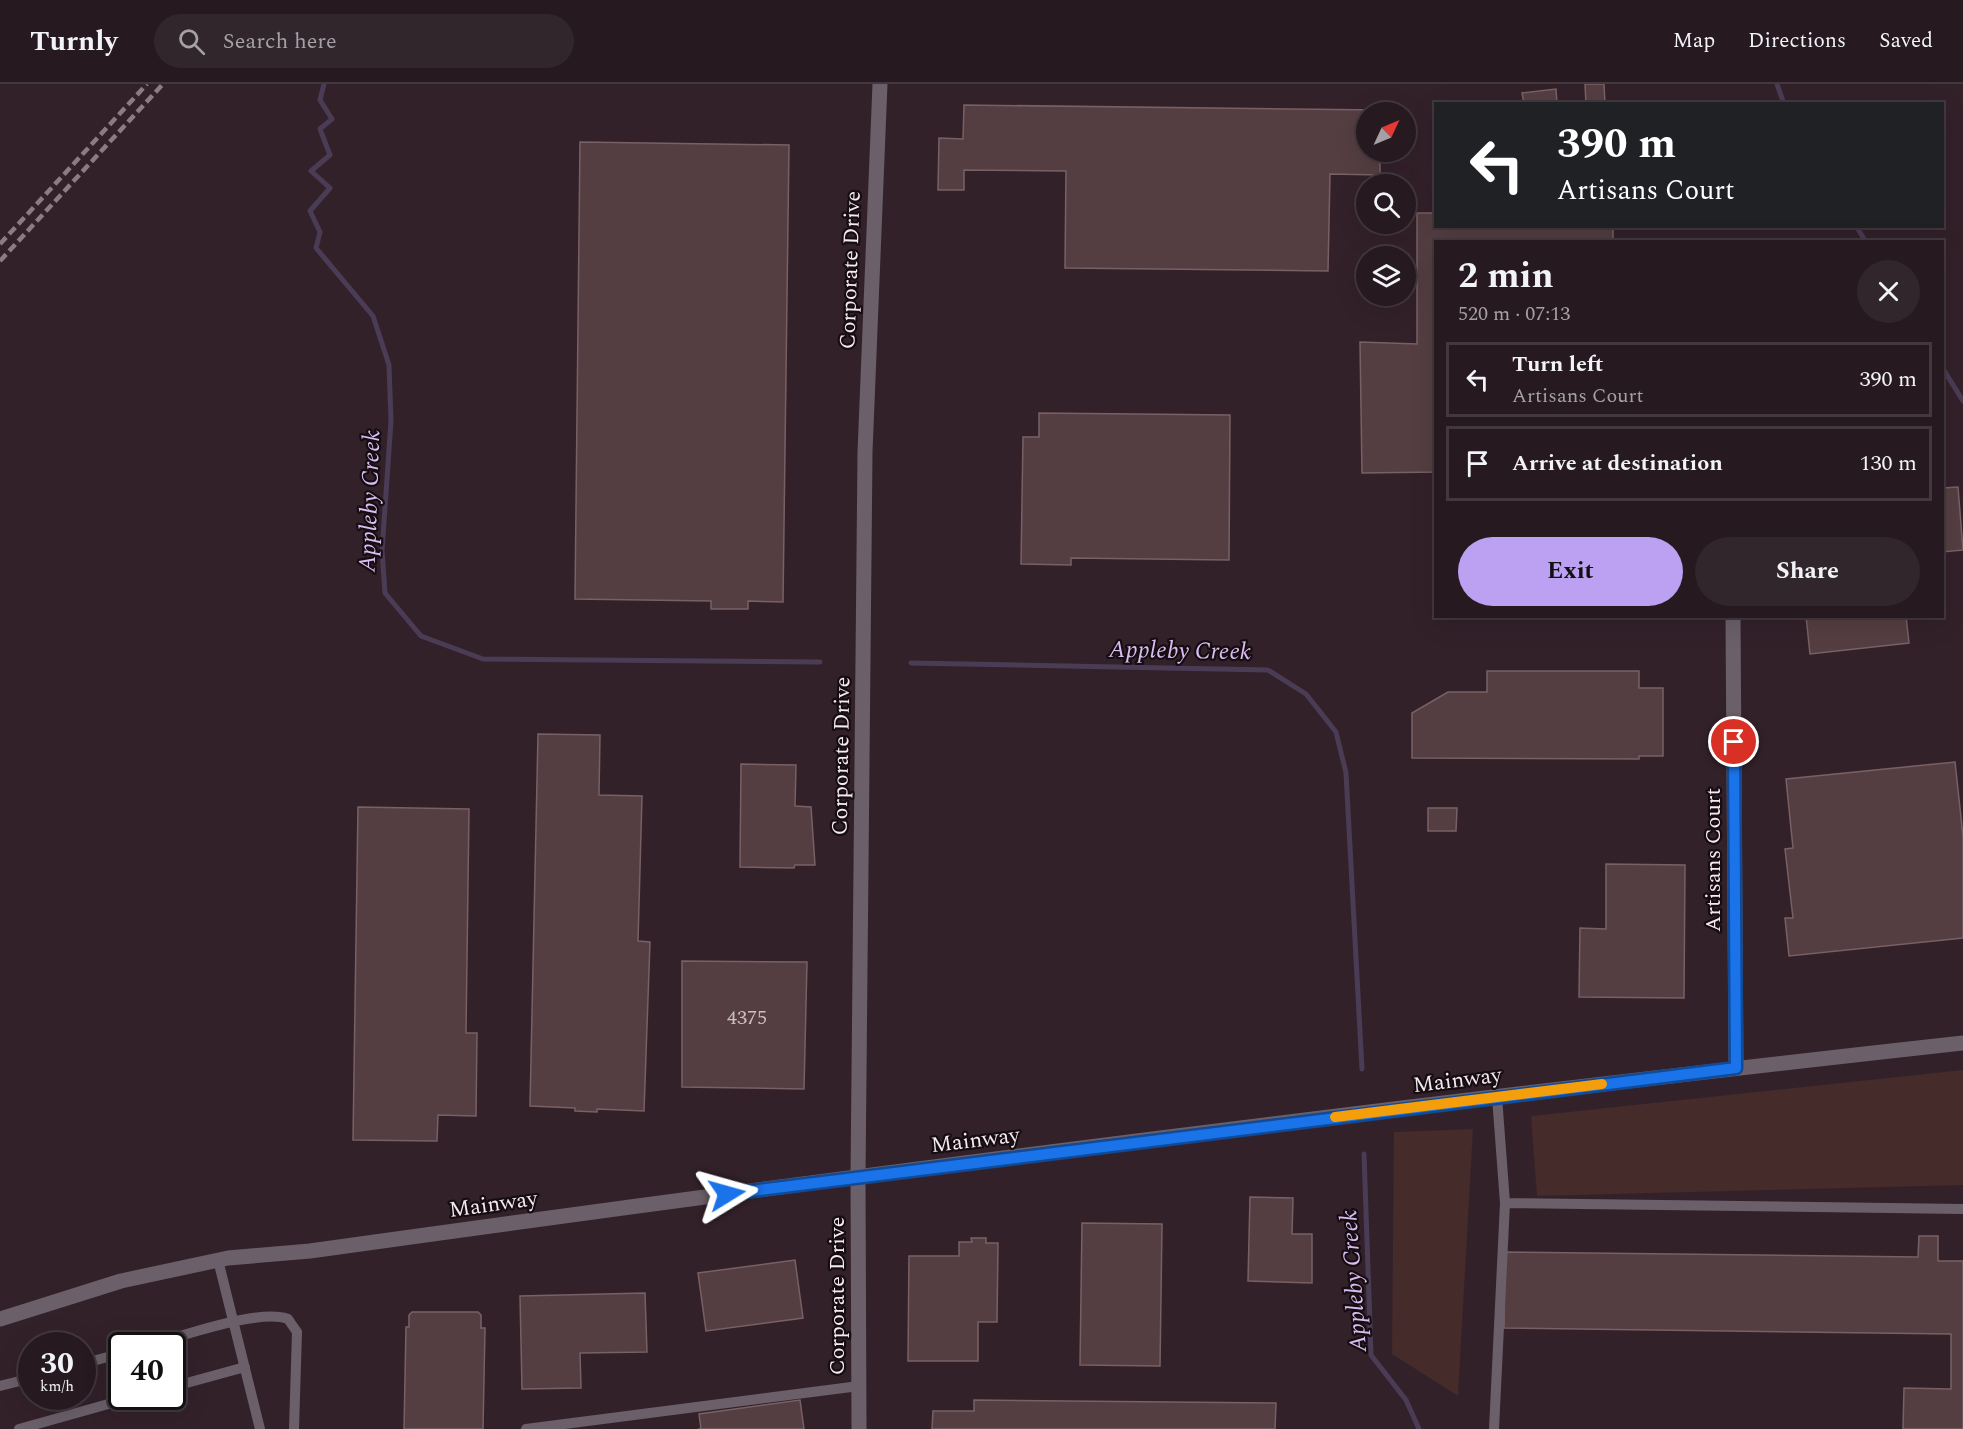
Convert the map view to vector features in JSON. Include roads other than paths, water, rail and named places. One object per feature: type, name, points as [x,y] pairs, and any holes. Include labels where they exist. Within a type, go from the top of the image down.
[{"type":"street","name":"Corporate Drive","points":[[859,1429],[858,1177],[865,452],[880,84]]},
{"type":"street","name":"Artisans Court","points":[[1733,618],[1736,1068]]},
{"type":"street","name":"Mainway","points":[[0,1320],[121,1281],[218,1260],[310,1251],[858,1177],[1497,1097],[1963,1042]]},
{"type":"lane","points":[[1494,1429],[1505,1203],[1497,1097]]},
{"type":"lane","points":[[1505,1203],[1963,1209]]},
{"type":"lane","points":[[218,1260],[260,1429]]},
{"type":"lane","points":[[186,1335],[233,1322],[282,1317],[288,1319],[296,1328],[294,1429]]},
{"type":"lane","points":[[186,1383],[245,1367]]},
{"type":"lane","points":[[0,1386],[18,1382]]},
{"type":"lane","points":[[526,1429],[859,1386]]},
{"type":"lane","points":[[19,1429],[108,1404]]},
{"type":"waterway","name":"Appleby Creek","points":[[324,84],[320,100],[332,119],[320,129],[330,155],[311,171],[330,188],[310,211],[320,232],[316,248],[373,316],[389,365],[391,421],[382,551],[385,593],[421,636],[483,659],[820,662]]},
{"type":"waterway","name":"Appleby Creek","points":[[1777,84],[1783,102]]},
{"type":"waterway","name":"Appleby Creek","points":[[1857,228],[1865,240]]},
{"type":"waterway","name":"Appleby Creek","points":[[1944,370],[1963,401]]},
{"type":"waterway","name":"Appleby Creek","points":[[911,663],[1268,670],[1306,694],[1336,732],[1346,773],[1362,1069]]},
{"type":"waterway","name":"Appleby Creek","points":[[1364,1154],[1371,1355],[1406,1400],[1419,1429]]},
{"type":"railway","points":[[0,244],[147,84]]},
{"type":"railway","points":[[0,261],[163,84]]}]
